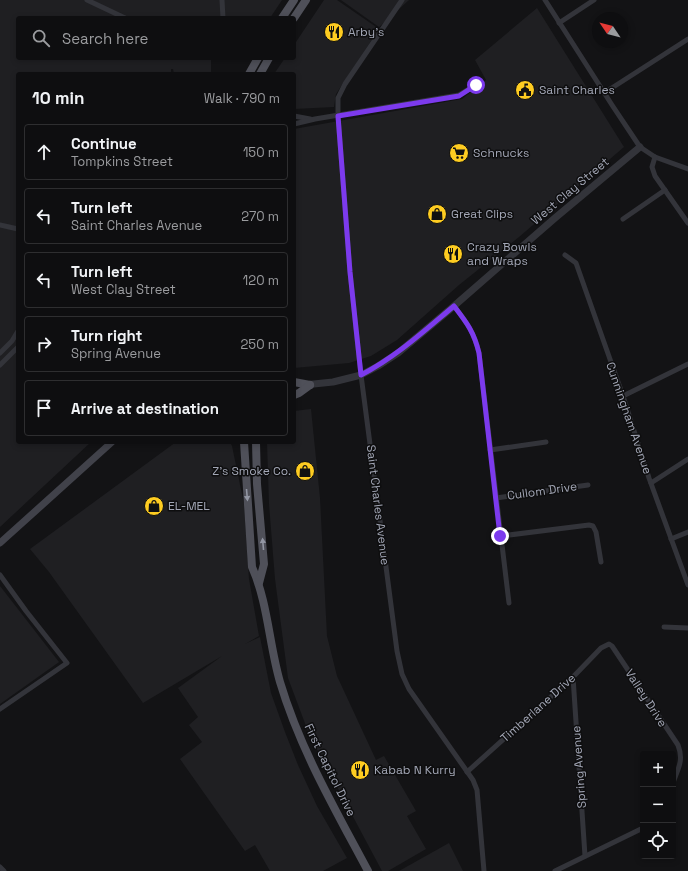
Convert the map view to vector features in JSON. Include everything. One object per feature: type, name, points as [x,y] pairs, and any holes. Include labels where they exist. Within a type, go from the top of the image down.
[{"type":"main road","points":[[283,16],[294,0]]},
{"type":"main road","points":[[295,16],[306,0]]},
{"type":"main road","points":[[250,72],[257,60]]},
{"type":"main road","points":[[261,72],[268,60]]},
{"type":"main road","points":[[296,382],[310,385]]},
{"type":"main road","points":[[296,394],[310,385]]},
{"type":"main road","points":[[0,543],[110,444]]},
{"type":"main road","name":"First Capitol Drive","points":[[244,444],[252,567],[259,582],[274,660],[294,724],[318,778],[368,871]]},
{"type":"main road","name":"First Capitol Drive","points":[[256,444],[257,484],[264,564],[259,582]]},
{"type":"street","points":[[87,0],[121,16]]},
{"type":"street","points":[[222,0],[223,16]]},
{"type":"street","points":[[338,116],[338,98],[345,84],[402,0]]},
{"type":"street","points":[[545,0],[604,93],[640,146],[654,157],[688,169]]},
{"type":"street","points":[[559,23],[594,0]]},
{"type":"street","points":[[604,93],[688,39]]},
{"type":"street","points":[[296,124],[315,119],[459,96],[476,85]]},
{"type":"street","points":[[296,116],[315,119]]},
{"type":"street","name":"Saint Charles Avenue","points":[[338,116],[350,272],[361,375],[390,603],[402,674],[409,689],[473,780],[477,790],[484,871]]},
{"type":"street","name":"West Clay Street","points":[[296,386],[333,382],[361,375],[398,353],[640,146]]},
{"type":"street","points":[[654,157],[652,163],[653,172],[688,223]]},
{"type":"street","points":[[623,219],[665,190]]},
{"type":"street","points":[[0,225],[16,229]]},
{"type":"street","name":"Cunningham Avenue","points":[[565,255],[576,263],[623,396],[651,483],[688,585]]},
{"type":"street","points":[[454,306],[471,328],[476,341],[509,603]]},
{"type":"street","points":[[0,353],[16,334]]},
{"type":"street","points":[[0,365],[16,349]]},
{"type":"street","points":[[623,396],[688,364]]},
{"type":"street","points":[[490,450],[546,442]]},
{"type":"street","points":[[651,483],[688,459]]},
{"type":"street","name":"Cullom Drive","points":[[496,498],[588,485]]},
{"type":"street","points":[[500,536],[589,525],[593,526],[596,532],[600,562]]},
{"type":"street","points":[[671,539],[688,532]]},
{"type":"street","points":[[0,575],[67,663],[0,709]]},
{"type":"street","points":[[664,627],[688,628]]},
{"type":"street","name":"Timberlane Drive","points":[[467,772],[573,677],[601,648],[608,644]]},
{"type":"street","name":"Valley Drive","points":[[608,644],[612,646],[619,656],[678,745],[681,754],[676,774]]},
{"type":"street","name":"Spring Avenue","points":[[573,677],[585,856]]},
{"type":"street","points":[[555,871],[640,829]]},
{"type":"street","points":[[0,867],[4,871]]},
{"type":"shaded area","points":[[0,0],[282,0],[271,16],[16,16],[16,60],[211,60],[211,72],[174,72],[173,69],[171,69],[171,72],[16,72],[16,444],[89,444],[0,527]]},
{"type":"shaded area","points":[[324,0],[337,0],[379,29],[336,94],[334,107],[296,109],[296,72],[275,72],[284,60],[296,60],[296,42]]},
{"type":"shaded area","points":[[341,0],[409,0],[379,27]]},
{"type":"shaded area","points":[[537,8],[624,147],[519,237],[459,285],[397,340],[371,356],[349,363],[296,368],[296,129],[462,99],[486,80],[475,60]]},
{"type":"shaded area","points":[[311,409],[320,498],[327,636],[337,676],[376,760],[384,756],[416,811],[407,816],[426,849],[388,871],[382,871],[309,734],[288,678],[275,579],[269,504],[267,444],[296,444],[296,411]]},
{"type":"shaded area","points":[[173,444],[231,444],[244,504],[249,579],[259,636],[245,644],[260,637],[271,693],[285,732],[317,806],[347,858],[323,871],[270,871],[255,845],[245,851],[180,759],[202,742],[189,725],[198,717],[178,688],[222,656],[143,703],[49,572],[30,549]]},
{"type":"shaded area","points":[[0,586],[59,662],[0,704]]},
{"type":"shaded area","points":[[449,843],[463,871],[399,871]]},
{"type":"place","name":"Arby's","points":[[334,32]]},
{"type":"place","name":"Saint Charles","points":[[525,90]]},
{"type":"place","name":"Schnucks","points":[[459,153]]},
{"type":"place","name":"Great Clips","points":[[437,214]]},
{"type":"place","name":"Crazy Bowls and Wraps","points":[[453,254]]},
{"type":"place","name":"Z’s Smoke Co.","points":[[305,471]]},
{"type":"place","name":"EL-MEL","points":[[154,506]]},
{"type":"place","name":"Kabab N Kurry","points":[[360,770]]},
{"type":"route","points":[[476,85],[459,96],[338,116],[350,272],[361,375],[398,353],[454,306],[471,328],[479,353],[500,536]]}]
